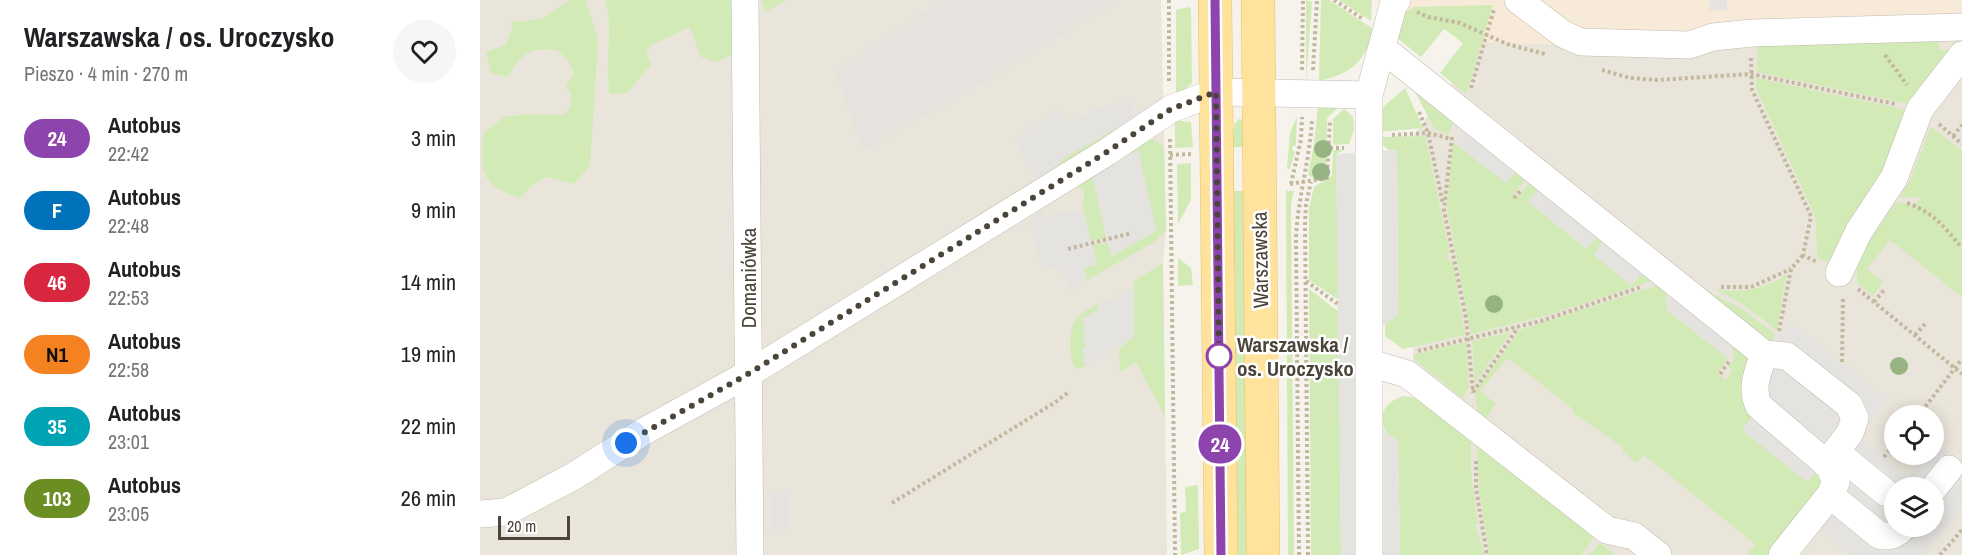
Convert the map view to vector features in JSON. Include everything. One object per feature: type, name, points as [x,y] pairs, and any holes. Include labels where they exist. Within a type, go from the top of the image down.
[{"type":"main road","name":"Warszawska","points":[[1215,0],[1221,555]]},
{"type":"main road","name":"Warszawska","points":[[1257,0],[1263,555]]},
{"type":"street","name":"Domaniówka","points":[[745,0],[750,555]]},
{"type":"street","points":[[1369,555],[1369,136],[1363,94],[1382,48],[1388,18],[1397,0]]},
{"type":"street","points":[[1518,0],[1563,34],[1581,42],[1698,44],[1719,36],[1962,27]]},
{"type":"street","points":[[1382,48],[1669,278],[1771,344],[1854,412],[1856,418],[1850,433],[1831,458],[1836,482],[1830,495],[1782,555]]},
{"type":"street","points":[[1838,279],[1859,231],[1894,178],[1920,109],[1962,55]]},
{"type":"street","points":[[480,514],[506,512],[574,476],[643,432],[748,374],[1107,152],[1169,110],[1216,92],[1363,94]]},
{"type":"street","points":[[1771,344],[1754,381],[1754,393],[1759,406],[1831,458],[1884,491]]},
{"type":"street","points":[[1370,363],[1407,374],[1607,530],[1634,536],[1658,555]]},
{"type":"street","points":[[1830,495],[1884,537]]},
{"type":"path","points":[[1169,0],[1175,555]]},
{"type":"path","points":[[1299,555],[1296,237],[1302,183],[1311,146],[1317,0]]},
{"type":"path","points":[[1444,210],[1451,139],[1463,113],[1497,0]]},
{"type":"path","points":[[1867,30],[1914,94],[1920,109]]},
{"type":"path","points":[[1717,286],[1738,289],[1751,287],[1791,269],[1803,255],[1810,216],[1752,90],[1751,74],[1920,109]]},
{"type":"path","points":[[1284,185],[1327,178],[1330,118],[1363,94]]},
{"type":"path","points":[[1415,102],[1428,133],[1469,339],[1475,428],[1476,488],[1487,555]]},
{"type":"path","points":[[1952,136],[1962,125]]},
{"type":"path","points":[[1369,136],[1428,133],[1451,139]]},
{"type":"path","points":[[1170,155],[1194,154]]},
{"type":"path","points":[[1308,555],[1305,208],[1311,182]]},
{"type":"path","points":[[1906,203],[1925,210],[1938,220],[1962,248]]},
{"type":"path","points":[[1068,249],[1132,233]]},
{"type":"path","points":[[1803,255],[1874,302],[1962,374]]},
{"type":"path","points":[[1771,344],[1784,318],[1791,269]]},
{"type":"path","points":[[1415,352],[1542,321],[1669,278]]},
{"type":"path","points":[[1838,279],[1842,362]]},
{"type":"path","points":[[1305,280],[1339,305]]},
{"type":"path","points":[[1874,302],[1884,290]]},
{"type":"path","points":[[1915,335],[1924,324]]},
{"type":"path","points":[[1473,392],[1515,332],[1514,327]]},
{"type":"path","points":[[1926,405],[1962,358]]},
{"type":"path","points":[[892,503],[1069,392]]},
{"type":"path","points":[[1940,555],[1962,530]]},
{"type":"shaded area","points":[[480,0],[1161,0],[1166,231],[1163,263],[1167,555],[480,555]]},
{"type":"shaded area","points":[[943,0],[1118,0],[1015,64],[863,151],[835,69]]},
{"type":"shaded area","points":[[1373,0],[1962,0],[1962,37],[1663,48],[1481,42]]},
{"type":"shaded area","points":[[1710,0],[1727,0],[1727,10],[1709,11]]},
{"type":"shaded area","points":[[1962,37],[1962,555],[1414,555],[1412,138],[1481,42],[1663,48]]},
{"type":"shaded area","points":[[1132,100],[1131,120],[1062,159],[1058,164],[1060,169],[1036,184],[1015,140],[1054,110],[1073,121],[1096,109]]},
{"type":"shaded area","points":[[1465,127],[1516,172],[1506,183],[1453,142]]},
{"type":"shaded area","points":[[1138,150],[1156,231],[1112,256],[1093,177]]},
{"type":"shaded area","points":[[1397,150],[1398,315],[1380,328],[1381,425],[1387,434],[1398,440],[1400,555],[1341,555],[1336,154]]},
{"type":"shaded area","points":[[1536,187],[1600,237],[1596,238],[1587,249],[1528,202],[1537,191]]},
{"type":"shaded area","points":[[1083,209],[1097,265],[1083,268],[1087,280],[1072,290],[1065,275],[1053,268],[1042,272],[1030,218],[1041,210],[1046,219],[1068,210],[1073,212]]},
{"type":"shaded area","points":[[1603,240],[1646,275],[1637,277],[1630,285],[1594,255]]},
{"type":"shaded area","points":[[1133,289],[1134,337],[1087,366],[1082,359],[1086,356],[1082,349],[1086,346],[1083,339],[1086,337],[1082,329],[1086,327],[1082,319],[1097,311],[1099,305]]},
{"type":"shaded area","points":[[1666,291],[1728,340],[1728,358],[1667,310]]},
{"type":"shaded area","points":[[1790,321],[1888,399],[1859,436],[1884,457],[1884,465],[1894,465],[1907,476],[1916,465],[1944,465],[1944,447],[1962,461],[1962,510],[1944,531],[1944,477],[1884,477],[1884,537],[1939,537],[1924,555],[1851,555],[1802,514],[1823,489],[1819,468],[1807,482],[1742,430],[1754,415],[1749,369]]},
{"type":"shaded area","points":[[789,489],[790,533],[784,530],[771,530],[771,492]]},
{"type":"green space","points":[[570,0],[586,0],[598,41],[590,166],[574,184],[546,177],[530,187],[520,198],[497,188],[486,176],[482,158],[483,134],[504,117],[528,114],[564,115],[571,107],[571,93],[566,86],[574,74],[568,60],[557,50],[532,51],[517,62],[507,77],[491,73],[486,52],[506,45],[513,25],[511,22],[541,19]]},
{"type":"green space","points":[[605,0],[745,0],[733,54],[716,62],[701,57],[690,27],[651,45],[646,51],[651,65],[627,93],[610,94],[608,83],[609,22]]},
{"type":"green space","points":[[762,0],[786,0],[766,12]]},
{"type":"green space","points":[[1306,0],[1312,2],[1306,82]]},
{"type":"green space","points":[[1321,0],[1329,0],[1375,30],[1366,50],[1355,65],[1340,75],[1319,81]]},
{"type":"green space","points":[[1339,0],[1372,0],[1371,21]]},
{"type":"green space","points":[[1493,5],[1466,94],[1440,73],[1463,43],[1444,29],[1421,57],[1396,37],[1403,14],[1414,7]]},
{"type":"green space","points":[[1188,7],[1191,9],[1192,83],[1176,97],[1176,10]]},
{"type":"green space","points":[[1939,33],[1939,50],[1955,50],[1914,105],[1757,72],[1758,43]]},
{"type":"green space","points":[[1756,78],[1912,111],[1886,173],[1832,265],[1817,257],[1816,218],[1756,88]]},
{"type":"green space","points":[[1405,88],[1423,128],[1377,132],[1383,107]]},
{"type":"green space","points":[[1413,88],[1455,120],[1447,135],[1434,128]]},
{"type":"green space","points":[[1318,107],[1339,107],[1327,118],[1326,177],[1313,178],[1308,175]]},
{"type":"green space","points":[[1344,109],[1353,117],[1354,130],[1349,144],[1333,145],[1333,119]]},
{"type":"green space","points":[[1297,117],[1296,146],[1293,146],[1292,150],[1295,151],[1290,169],[1287,169],[1290,132]]},
{"type":"green space","points":[[1239,119],[1244,120],[1244,147],[1230,147],[1235,123]]},
{"type":"green space","points":[[1131,120],[1060,169],[1058,164],[1062,159]]},
{"type":"green space","points":[[1175,120],[1191,122],[1193,147],[1175,148]]},
{"type":"green space","points":[[1931,127],[1962,151],[1962,297],[1890,240],[1867,269],[1883,282],[1873,296],[1857,283],[1857,260],[1895,202],[1914,205],[1922,198],[1899,197],[1909,183]]},
{"type":"green space","points":[[1425,136],[1450,253],[1447,254],[1448,260],[1453,262],[1465,335],[1403,349],[1385,336],[1385,324],[1398,315],[1397,150],[1389,150],[1381,144],[1381,137]]},
{"type":"green space","points":[[1149,137],[1164,147],[1166,231],[1153,243],[1087,280],[1083,267],[1097,265],[1092,246],[1107,242],[1112,256],[1156,231],[1138,150],[1120,159]]},
{"type":"green space","points":[[1453,142],[1505,182],[1516,172],[1527,178],[1512,197],[1516,199],[1531,181],[1537,191],[1529,201],[1586,249],[1596,238],[1600,237],[1603,243],[1594,255],[1631,285],[1641,275],[1646,275],[1651,281],[1549,315],[1471,334],[1447,207]]},
{"type":"green space","points":[[1333,150],[1344,150],[1336,154],[1339,300],[1309,280],[1309,208],[1314,187],[1332,176]]},
{"type":"green space","points":[[1230,162],[1233,162],[1234,191],[1247,191],[1251,555],[1234,555]]},
{"type":"green space","points":[[1191,163],[1191,200],[1178,224],[1177,164]]},
{"type":"green space","points":[[1104,169],[1093,178],[1106,237],[1091,241],[1083,209],[1084,190],[1078,187],[1070,189]]},
{"type":"green space","points":[[1286,191],[1294,191],[1291,204],[1294,555],[1288,555]]},
{"type":"green space","points":[[1178,258],[1191,268],[1193,285],[1178,286]]},
{"type":"green space","points":[[1163,263],[1165,416],[1136,362],[1120,372],[1119,348],[1134,337],[1134,281]]},
{"type":"green space","points":[[1786,275],[1777,330],[1741,303],[1715,289],[1734,291],[1752,289],[1769,284]]},
{"type":"green space","points":[[1658,285],[1666,291],[1667,310],[1728,358],[1717,373],[1726,380],[1732,370],[1728,367],[1734,359],[1732,343],[1748,356],[1754,415],[1742,430],[1807,481],[1819,467],[1824,485],[1770,555],[1747,555],[1755,544],[1644,455],[1637,463],[1622,451],[1624,448],[1573,413],[1574,410],[1511,360],[1506,359],[1480,391],[1496,404],[1486,418],[1477,410],[1475,392],[1520,330]]},
{"type":"green space","points":[[1309,289],[1339,312],[1341,555],[1311,555]]},
{"type":"green space","points":[[1705,290],[1742,309],[1775,334],[1772,342]]},
{"type":"green space","points":[[1099,303],[1097,311],[1082,319],[1086,327],[1086,356],[1082,359],[1087,366],[1076,369],[1070,351],[1072,328],[1080,315]]},
{"type":"green space","points":[[1511,332],[1475,383],[1472,341]]},
{"type":"green space","points":[[1466,342],[1469,387],[1462,398],[1415,360],[1413,355]]},
{"type":"green space","points":[[1404,396],[1416,398],[1471,440],[1471,472],[1478,524],[1475,525],[1485,555],[1400,555],[1398,440],[1387,434],[1380,419],[1389,404]]},
{"type":"green space","points":[[1477,445],[1594,538],[1581,555],[1490,555],[1479,489]]},
{"type":"green space","points":[[1198,485],[1199,549],[1181,555],[1180,513],[1186,511],[1185,487]]},
{"type":"green space","points":[[1600,543],[1615,555],[1589,555]]},
{"type":"bus line","name":"24","points":[[1215,0],[1221,555]]},
{"type":"place","name":"Warszawska / os. Uroczysko","points":[[1219,356]]},
{"type":"route","points":[[626,443],[748,374],[1107,152],[1171,109],[1216,92],[1219,362],[1219,356]]}]
